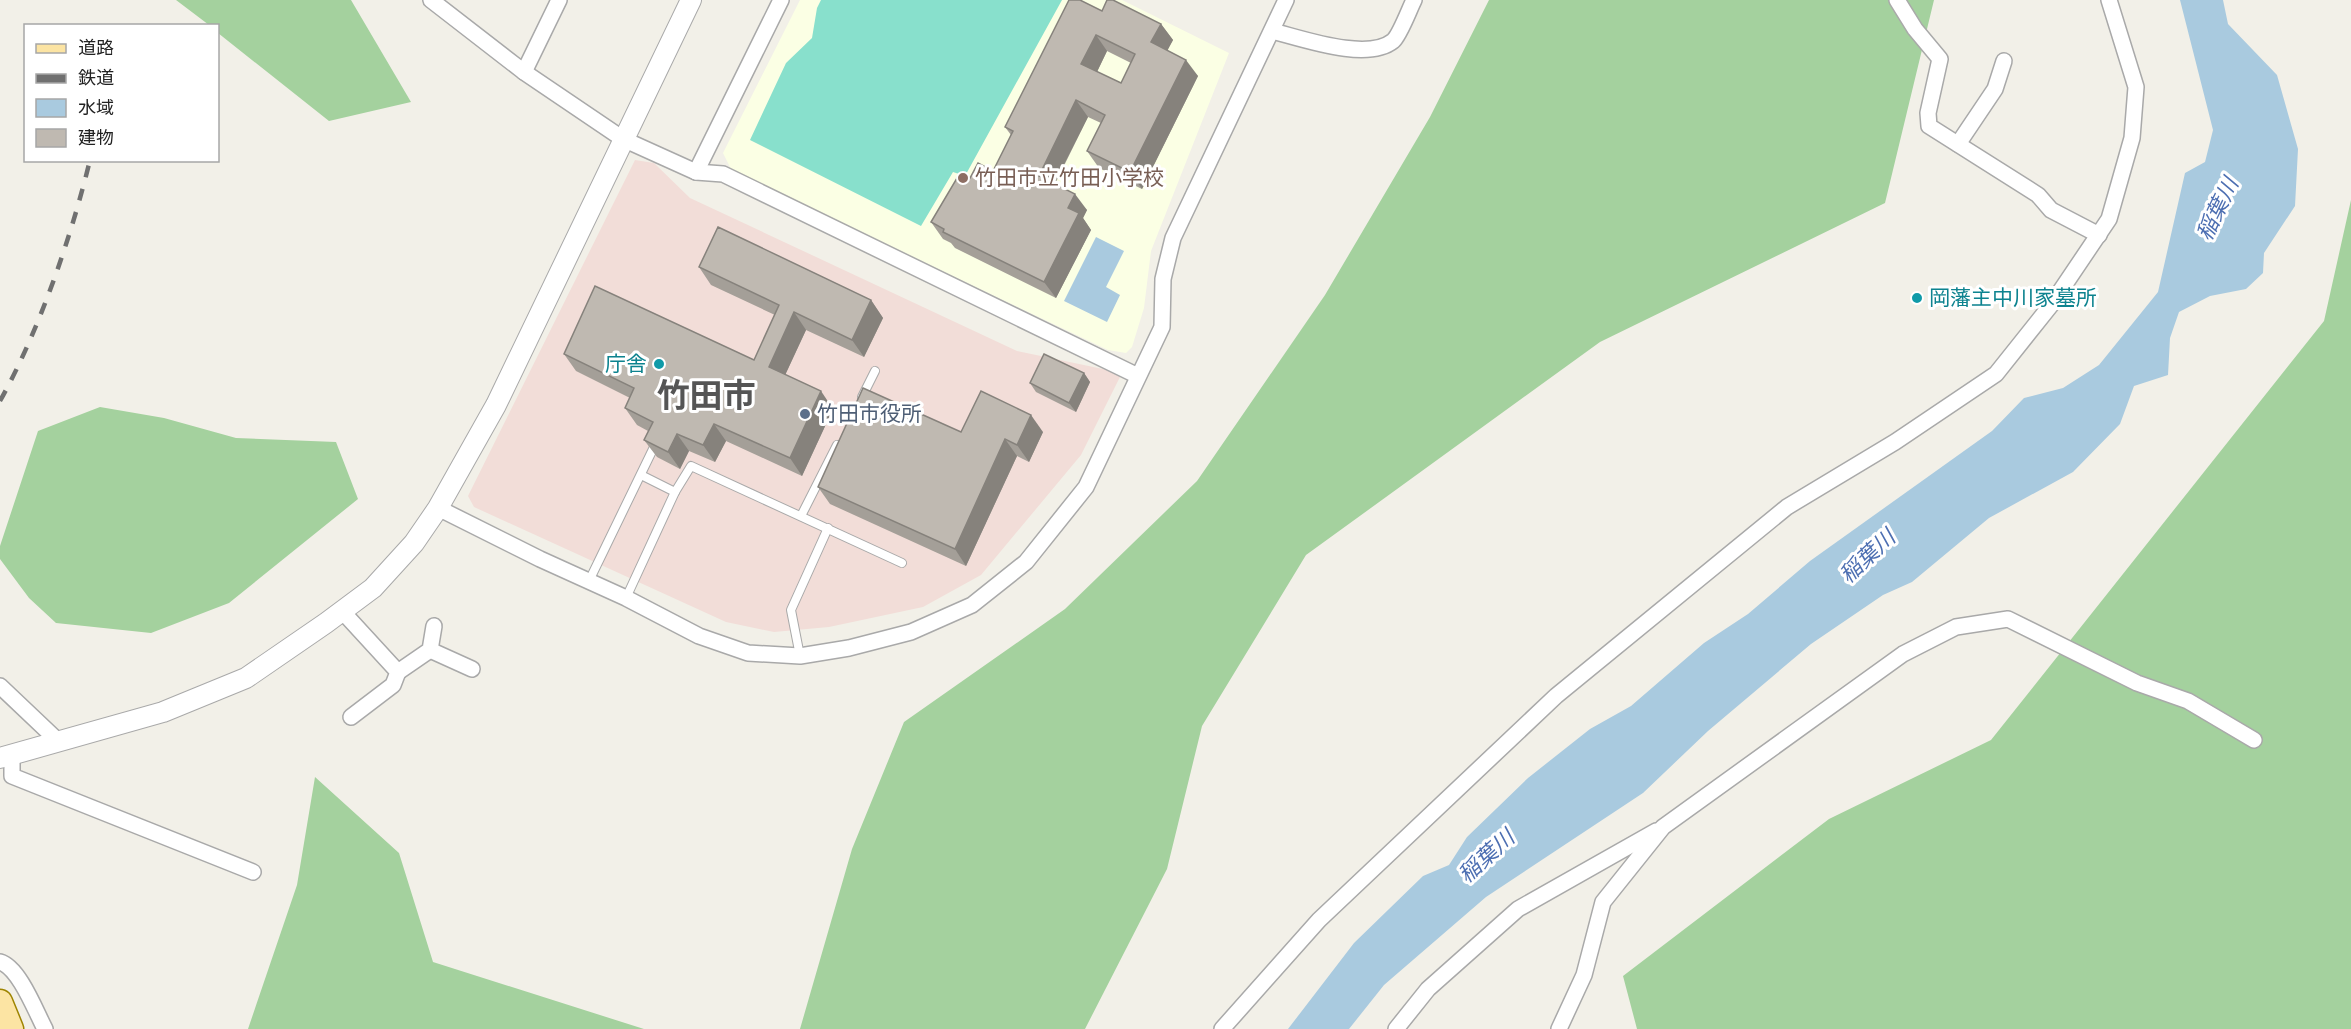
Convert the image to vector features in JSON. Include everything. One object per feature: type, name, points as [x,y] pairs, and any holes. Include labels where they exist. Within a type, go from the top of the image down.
[{"type":"main road","points":[[0,1002],[11,1029]]},
{"type":"street","points":[[524,72],[559,0]]},
{"type":"street","points":[[254,872],[12,776],[6,756],[163,712],[246,678],[373,588],[414,543],[438,508],[496,405],[691,0]]},
{"type":"street","points":[[696,172],[781,0]]},
{"type":"street","points":[[438,508],[540,559],[626,598],[699,636],[748,653],[800,656],[849,648],[911,632],[972,605],[1026,562],[1086,487],[1162,327],[1163,279],[1173,238],[1286,0]]},
{"type":"street","points":[[1272,31],[1361,51],[1377,49],[1394,41],[1414,0]]},
{"type":"street","points":[[1897,0],[1915,29],[1940,59],[1928,113],[1929,126],[2037,195],[2051,210],[2099,235]]},
{"type":"street","points":[[1222,1029],[1319,920],[1556,696],[1786,507],[1895,442],[1995,374],[2051,306],[2109,219],[2132,138],[2136,87],[2109,0]]},
{"type":"street","points":[[434,1],[524,72],[623,138],[696,172],[723,174],[1138,376]]},
{"type":"street","points":[[1958,144],[1995,89],[2004,61]]},
{"type":"street","points":[[342,611],[398,672]]},
{"type":"street","points":[[1396,1029],[1428,989],[1518,909],[1663,827],[1903,654],[1956,627],[2008,619],[2137,683],[2188,701],[2254,740]]},
{"type":"street","points":[[351,717],[393,685],[398,672],[430,650],[434,626]]},
{"type":"street","points":[[430,650],[472,669]]},
{"type":"street","points":[[0,686],[58,741]]},
{"type":"street","points":[[1559,1029],[1584,975],[1603,902],[1663,827]]},
{"type":"street","points":[[0,962],[5,963],[20,980],[45,1029]]},
{"type":"lane","points":[[859,402],[875,371]]},
{"type":"lane","points":[[801,516],[843,433]]},
{"type":"lane","points":[[589,580],[654,447]]},
{"type":"lane","points":[[626,598],[675,492],[691,466],[902,563]]},
{"type":"lane","points":[[641,475],[675,492]]},
{"type":"lane","points":[[800,656],[790,610],[828,528]]},
{"type":"shaded area","name":"竹田市立竹田小学校","points":[[800,0],[1122,0],[1229,53],[1151,251],[1144,308],[1132,347],[1126,353],[1108,350],[732,171],[723,153]]},
{"type":"shaded area","name":"竹田市役所","points":[[635,160],[654,163],[690,198],[1017,351],[1122,373],[1081,455],[981,575],[923,607],[829,627],[774,632],[726,622],[474,507],[468,496]]},
{"type":"green space","points":[[176,0],[351,0],[411,102],[329,121],[219,34],[219,24],[208,24]]},
{"type":"green space","points":[[821,0],[1062,0],[965,176],[953,172],[921,226],[750,140],[786,63],[812,38],[817,8]]},
{"type":"green space","points":[[1489,0],[1934,0],[1885,203],[1600,342],[1306,555],[1202,726],[1167,869],[1085,1029],[800,1029],[852,849],[904,722],[1065,609],[1197,481],[1325,295],[1430,117]]},
{"type":"green space","points":[[2351,200],[2351,1029],[1637,1029],[1623,976],[1829,819],[1991,740],[2324,321]]},
{"type":"green space","points":[[100,407],[164,418],[236,438],[336,442],[358,499],[229,603],[151,633],[56,623],[29,598],[0,559],[0,546],[38,431]]},
{"type":"green space","points":[[315,777],[399,853],[433,962],[644,1029],[248,1029],[297,885]]},
{"type":"water","name":"稲葉川","points":[[2180,0],[2223,0],[2228,24],[2277,75],[2298,149],[2295,206],[2264,253],[2263,273],[2246,289],[2210,296],[2179,312],[2170,338],[2168,375],[2134,386],[2120,424],[2073,472],[1989,518],[1912,582],[1883,595],[1811,644],[1708,731],[1643,793],[1486,897],[1384,985],[1349,1029],[1288,1029],[1354,943],[1423,876],[1449,865],[1467,837],[1528,778],[1590,729],[1631,706],[1704,643],[1748,614],[1810,561],[1992,431],[2024,398],[2063,388],[2099,365],[2158,292],[2185,173],[2205,162],[2213,130]]},
{"type":"water","points":[[1096,237],[1124,251],[1106,287],[1120,295],[1107,322],[1064,301]]},
{"type":"building","points":[[1069,0],[1080,0],[1102,11],[1107,0],[1113,0],[1161,24],[1151,42],[1186,60],[1130,172],[1087,151],[1105,115],[1076,100],[1039,176],[1075,194],[1068,208],[1079,213],[1044,282],[943,232],[944,229],[931,222],[960,173],[970,178],[978,163],[993,171],[1013,131],[1005,127]],"holes":[[[1096,35],[1135,54],[1121,83],[1081,64]]]},
{"type":"building","name":"庁舎","points":[[718,227],[871,300],[852,340],[794,312],[769,367],[821,391],[790,458],[714,424],[703,445],[677,434],[668,452],[644,440],[653,422],[625,408],[634,388],[564,354],[595,286],[754,360],[779,305],[699,267]]},
{"type":"building","points":[[1044,354],[1084,373],[1069,403],[1030,383]]},
{"type":"building","points":[[863,388],[961,432],[981,391],[1031,415],[1017,445],[1005,439],[955,549],[818,487]]},
{"type":"railway","points":[[0,401],[41,315],[73,221],[89,162]]},
{"type":"place","name":"竹田市立竹田小学校","points":[[963,178]]},
{"type":"place","name":"岡藩主中川家墓所","points":[[1917,298]]},
{"type":"place","name":"庁舎","points":[[659,364]]},
{"type":"place","name":"竹田市役所","points":[[805,414]]},
{"type":"district","name":"竹田市","points":[[706,395]]}]
